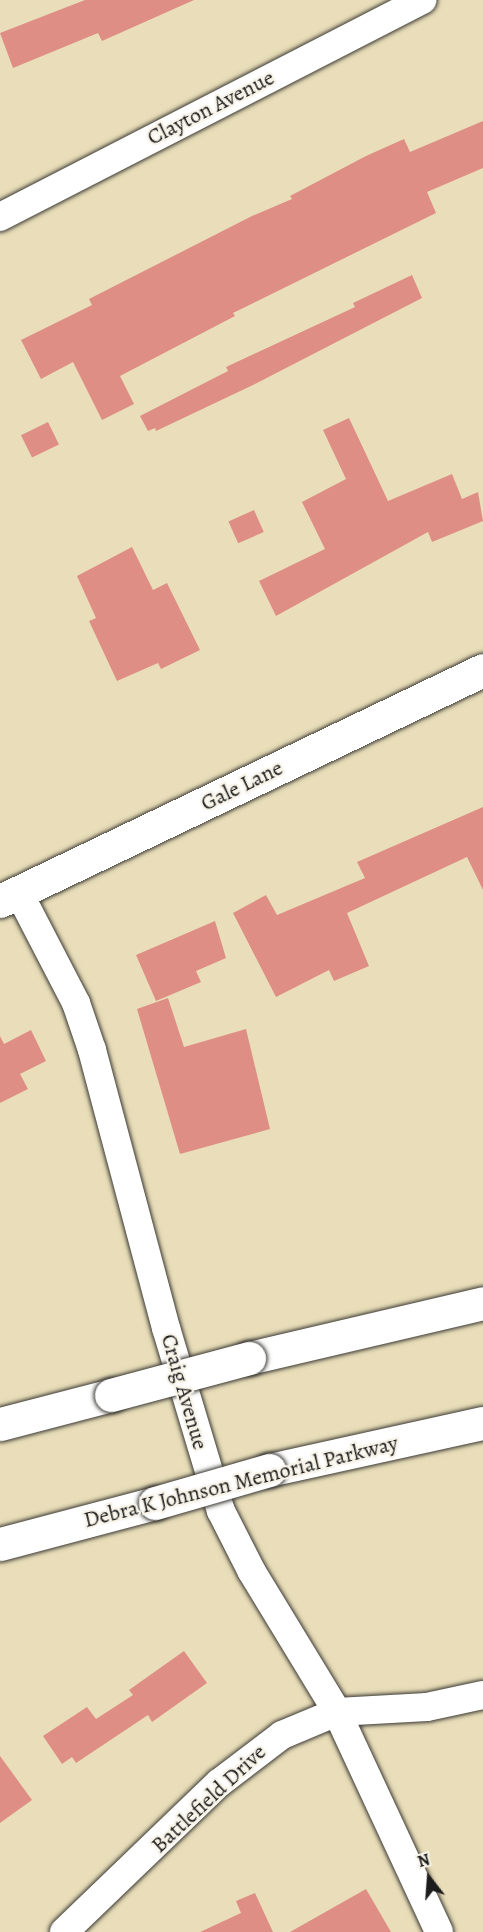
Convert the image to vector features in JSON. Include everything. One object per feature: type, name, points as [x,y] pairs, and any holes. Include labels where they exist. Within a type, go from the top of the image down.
[{"type":"main road","name":"Gale Lane","points":[[10,897],[483,670]]},
{"type":"main road","points":[[0,1424],[249,1358],[483,1303]]},
{"type":"main road","name":"Debra K Johnson Memorial Parkway","points":[[0,1544],[268,1470],[476,1425]]},
{"type":"street","name":"Clayton Avenue","points":[[0,217],[423,0]]},
{"type":"street","name":"Craig Avenue","points":[[10,897],[76,1004],[92,1050],[169,1339],[221,1511],[252,1572],[337,1712],[439,1932]]},
{"type":"street","name":"Battlefield Drive","points":[[64,1932],[253,1754],[296,1727],[337,1712],[427,1707],[483,1695]]},
{"type":"building","points":[[85,0],[194,0],[102,41],[98,33],[13,68],[0,33]]},
{"type":"building","points":[[483,121],[483,168],[427,192],[436,213],[233,313],[235,316],[120,376],[134,404],[102,420],[73,362],[41,379],[21,340],[92,305],[89,299],[252,216],[292,199],[290,196],[366,156],[404,139],[410,152]]},
{"type":"building","points":[[412,275],[422,298],[253,385],[156,431],[155,428],[148,431],[140,416],[228,371],[226,367],[355,307],[353,303]]},
{"type":"building","points":[[349,418],[388,501],[452,474],[462,499],[478,492],[483,521],[432,542],[428,532],[276,616],[259,581],[325,549],[302,502],[346,479],[323,430]]},
{"type":"building","points":[[48,422],[59,444],[32,458],[21,435]]},
{"type":"building","points":[[254,510],[264,532],[238,543],[228,521]]},
{"type":"building","points":[[132,547],[153,590],[167,583],[200,650],[161,669],[158,663],[117,681],[89,621],[96,618],[77,576]]},
{"type":"building","points":[[483,807],[483,890],[467,857],[347,913],[369,966],[334,981],[329,970],[276,997],[233,913],[266,895],[277,915],[365,878],[357,862]]},
{"type":"building","points":[[215,921],[226,958],[196,971],[201,982],[156,1001],[136,955]]},
{"type":"building","points":[[168,998],[184,1047],[246,1029],[270,1129],[180,1154],[137,1009]]},
{"type":"building","points":[[31,1030],[46,1061],[20,1074],[28,1089],[0,1103],[0,1036],[4,1044]]},
{"type":"building","points":[[184,1651],[207,1683],[152,1722],[148,1715],[76,1763],[72,1757],[62,1764],[43,1736],[87,1707],[96,1719],[133,1695],[129,1690]]},
{"type":"building","points":[[0,1756],[32,1800],[0,1823]]},
{"type":"building","points":[[366,1889],[391,1932],[290,1932]]},
{"type":"building","points":[[255,1893],[273,1932],[200,1932],[241,1913],[236,1901]]}]
